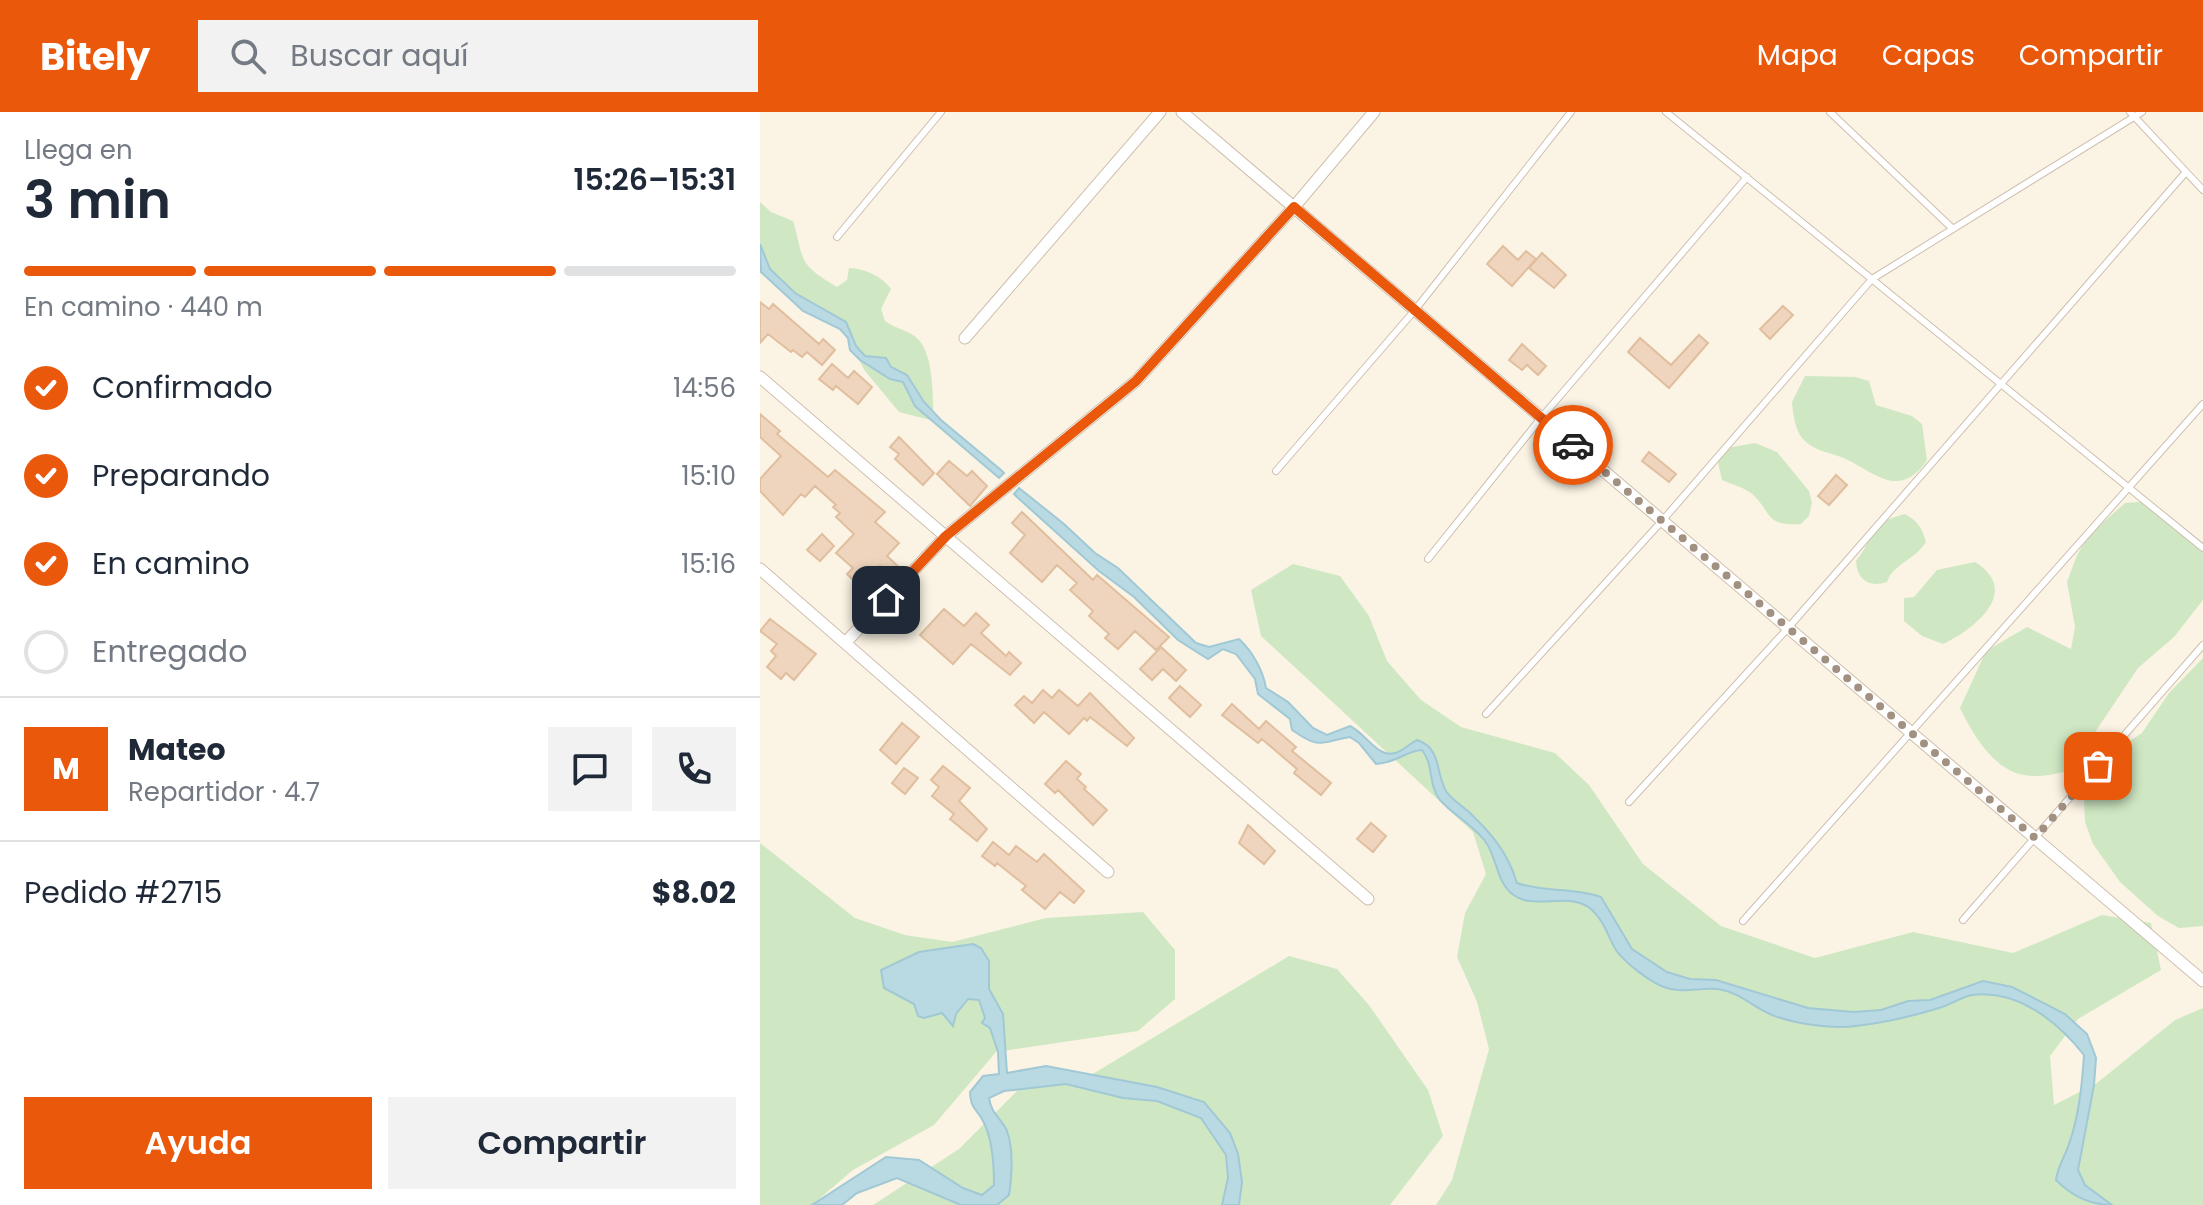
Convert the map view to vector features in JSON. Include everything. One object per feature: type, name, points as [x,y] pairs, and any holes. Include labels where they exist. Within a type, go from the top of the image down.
[{"type":"street","points":[[965,338],[1160,112]]},
{"type":"street","points":[[1182,112],[2203,981]]},
{"type":"street","points":[[846,642],[946,536],[1136,381],[1294,207],[1374,112]]},
{"type":"street","points":[[760,377],[1368,899]]},
{"type":"street","points":[[760,569],[1108,872]]},
{"type":"lane","points":[[837,237],[941,112]]},
{"type":"lane","points":[[1276,471],[1415,310],[1571,112]]},
{"type":"lane","points":[[1666,112],[2203,548]]},
{"type":"lane","points":[[1830,112],[1953,229]]},
{"type":"lane","points":[[1486,714],[1662,521],[1872,279],[2136,114],[2203,190]]},
{"type":"lane","points":[[1629,802],[1788,628],[2186,172]]},
{"type":"lane","points":[[1428,559],[1541,418],[1747,177]]},
{"type":"lane","points":[[1743,921],[2203,404]]},
{"type":"lane","points":[[1963,920],[2203,645]]},
{"type":"green space","points":[[760,202],[771,212],[793,221],[804,260],[824,279],[837,287],[847,280],[849,268],[877,276],[891,289],[881,309],[885,321],[915,336],[923,347],[932,378],[934,421],[899,412],[865,371],[840,326],[798,299],[760,264]]},
{"type":"green space","points":[[1805,376],[1855,377],[1869,381],[1876,405],[1912,416],[1922,424],[1927,460],[1916,473],[1895,481],[1874,475],[1852,462],[1810,445],[1798,430],[1792,402]]},
{"type":"green space","points":[[1755,443],[1777,452],[1809,491],[1812,503],[1809,516],[1801,524],[1774,520],[1751,493],[1722,480],[1717,458],[1732,447]]},
{"type":"green space","points":[[2151,501],[2203,553],[2203,600],[2174,637],[2138,668],[2069,771],[2035,776],[2013,772],[1985,749],[1960,708],[1986,651],[2027,627],[2071,649],[2075,627],[2067,582],[2077,555],[2089,535],[2125,503]]},
{"type":"green space","points":[[1905,514],[1919,525],[1926,542],[1894,571],[1887,582],[1875,584],[1865,581],[1856,561],[1873,531],[1882,522]]},
{"type":"green space","points":[[1975,562],[1988,573],[1994,585],[1994,597],[1989,608],[1968,629],[1943,644],[1922,636],[1904,621],[1904,598],[1914,597],[1937,570]]},
{"type":"green space","points":[[1293,564],[1340,576],[1369,616],[1387,661],[1421,700],[1461,727],[1555,753],[1589,785],[1643,864],[1721,926],[1815,958],[1913,932],[2013,953],[2102,915],[2151,923],[2161,970],[2078,1019],[2050,1056],[2054,1105],[2097,1083],[2175,1020],[2203,1008],[2203,1205],[1436,1205],[1452,1180],[1489,1049],[1477,1002],[1457,957],[1465,913],[1486,874],[1473,832],[1261,636],[1251,590]]},
{"type":"green space","points":[[2203,658],[2203,926],[2179,928],[2158,916],[2120,882],[2093,844],[2085,822],[2084,798],[2121,747],[2142,733],[2169,693]]},
{"type":"green space","points":[[760,843],[855,918],[905,935],[952,942],[1046,918],[1143,912],[1175,950],[1175,999],[1138,1031],[996,1052],[934,1125],[853,1170],[812,1205],[760,1205]]},
{"type":"green space","points":[[1289,956],[1337,969],[1369,1005],[1428,1090],[1443,1136],[1390,1205],[873,1205],[959,1149],[1025,1083],[1076,1084]]},
{"type":"water","points":[[760,244],[770,269],[795,293],[846,322],[856,346],[865,356],[886,358],[891,367],[907,375],[924,402],[941,420],[1004,473],[999,478],[915,406],[903,382],[890,379],[860,360],[850,350],[848,338],[840,329],[803,311],[761,272]]},
{"type":"water","points":[[1019,488],[1095,553],[1118,568],[1196,643],[1209,647],[1239,639],[1256,661],[1266,688],[1288,702],[1313,728],[1327,735],[1350,726],[1380,750],[1393,754],[1417,740],[1425,744],[1434,755],[1446,791],[1492,836],[1509,862],[1517,883],[1601,897],[1632,949],[1667,972],[1690,979],[1716,980],[1808,1008],[1853,1012],[1930,1000],[1983,981],[2012,987],[2065,1014],[2087,1034],[2096,1058],[2078,1170],[2085,1185],[2112,1205],[2081,1198],[2056,1180],[2075,1122],[2084,1055],[2062,1031],[2036,1010],[2005,997],[1972,995],[1898,1019],[1846,1027],[1824,1026],[1772,1015],[1726,991],[1677,990],[1658,984],[1620,955],[1600,919],[1583,904],[1573,901],[1530,901],[1511,893],[1502,882],[1485,841],[1436,794],[1422,750],[1376,764],[1350,737],[1320,743],[1292,730],[1290,719],[1258,694],[1255,679],[1236,654],[1223,649],[1208,659],[1178,640],[1134,597],[1099,571],[1017,497],[1014,494]]},
{"type":"water","points":[[973,944],[981,948],[989,961],[989,989],[1003,1014],[1007,1073],[1046,1066],[1157,1087],[1204,1102],[1230,1133],[1238,1154],[1242,1182],[1239,1205],[1222,1205],[1228,1178],[1226,1155],[1201,1118],[1157,1101],[1123,1098],[1066,1084],[1004,1091],[989,1098],[992,1109],[1005,1126],[1012,1155],[1009,1195],[997,1205],[961,1205],[897,1178],[857,1193],[842,1205],[812,1205],[886,1157],[919,1160],[963,1188],[982,1195],[994,1185],[989,1136],[970,1092],[983,1076],[999,1074],[998,1052],[990,1028],[982,1023],[985,1018],[979,1000],[968,999],[956,1014],[953,1026],[942,1013],[924,1018],[918,1016],[914,1004],[884,988],[881,970],[919,952]]},
{"type":"building","points":[[1503,246],[1518,260],[1526,251],[1536,259],[1512,286],[1487,264]]},
{"type":"building","points":[[1542,253],[1566,275],[1554,288],[1529,268]]},
{"type":"building","points":[[760,302],[769,309],[773,304],[819,344],[823,339],[835,350],[822,365],[807,352],[802,357],[793,350],[791,352],[768,334],[760,343]]},
{"type":"building","points":[[1783,306],[1793,315],[1770,339],[1760,329]]},
{"type":"building","points":[[1699,335],[1708,343],[1669,388],[1628,352],[1640,338],[1671,365]]},
{"type":"building","points":[[1522,344],[1546,366],[1538,375],[1527,365],[1522,370],[1509,360]]},
{"type":"building","points":[[832,364],[848,378],[854,371],[872,387],[858,404],[836,386],[833,390],[819,379]]},
{"type":"building","points":[[760,414],[780,431],[777,434],[828,477],[835,470],[885,512],[875,522],[899,543],[887,556],[902,570],[894,579],[880,566],[860,587],[847,574],[853,568],[836,553],[854,534],[836,517],[840,513],[833,507],[836,505],[815,486],[805,497],[801,494],[783,515],[760,491],[760,479],[781,456],[760,437]]},
{"type":"building","points":[[899,437],[934,473],[923,485],[895,459],[899,454],[890,447]]},
{"type":"building","points":[[1649,452],[1676,474],[1669,482],[1642,461]]},
{"type":"building","points":[[949,461],[967,476],[972,471],[987,486],[970,506],[937,474]]},
{"type":"building","points":[[1836,475],[1847,485],[1829,505],[1818,496]]},
{"type":"building","points":[[1022,512],[1093,580],[1097,575],[1169,637],[1156,650],[1135,631],[1118,649],[1105,638],[1109,634],[1089,616],[1093,611],[1070,590],[1077,583],[1057,565],[1042,582],[1010,553],[1025,535],[1012,523]]},
{"type":"building","points":[[822,534],[834,546],[820,561],[807,550]]},
{"type":"building","points":[[944,609],[964,626],[976,613],[989,625],[981,633],[1006,656],[1009,652],[1021,663],[1010,675],[971,644],[953,664],[920,635]]},
{"type":"building","points":[[770,619],[816,654],[794,680],[786,673],[781,679],[767,667],[776,656],[771,651],[777,644],[760,631]]},
{"type":"building","points":[[1161,647],[1186,670],[1176,681],[1163,669],[1152,680],[1140,669]]},
{"type":"building","points":[[1180,686],[1201,705],[1190,717],[1169,698]]},
{"type":"building","points":[[1043,690],[1052,698],[1059,690],[1078,706],[1090,693],[1134,738],[1127,746],[1090,717],[1087,721],[1084,718],[1069,734],[1044,712],[1034,723],[1015,705],[1024,696],[1032,703]]},
{"type":"building","points":[[1232,704],[1259,729],[1266,721],[1296,747],[1292,751],[1331,783],[1321,795],[1294,773],[1297,769],[1262,739],[1258,743],[1222,715]]},
{"type":"building","points":[[902,723],[919,737],[896,764],[880,750]]},
{"type":"building","points":[[1066,761],[1081,774],[1077,779],[1086,787],[1084,789],[1107,810],[1093,825],[1058,790],[1055,793],[1045,784]]},
{"type":"building","points":[[943,766],[970,788],[959,801],[987,829],[977,841],[950,819],[954,814],[932,796],[939,787],[931,780]]},
{"type":"building","points":[[904,768],[918,778],[905,794],[892,783]]},
{"type":"building","points":[[1371,823],[1386,836],[1373,852],[1357,839]]},
{"type":"building","points":[[1248,825],[1275,851],[1264,864],[1239,843]]},
{"type":"building","points":[[993,842],[1009,855],[1016,846],[1037,862],[1044,854],[1084,891],[1074,903],[1060,892],[1045,909],[1022,890],[1026,886],[997,863],[995,866],[982,856]]},
{"type":"way so far","points":[[1573,445],[2035,838],[2098,766]]},
{"type":"route","points":[[886,600],[946,536],[1136,381],[1294,207],[1573,445]]}]
